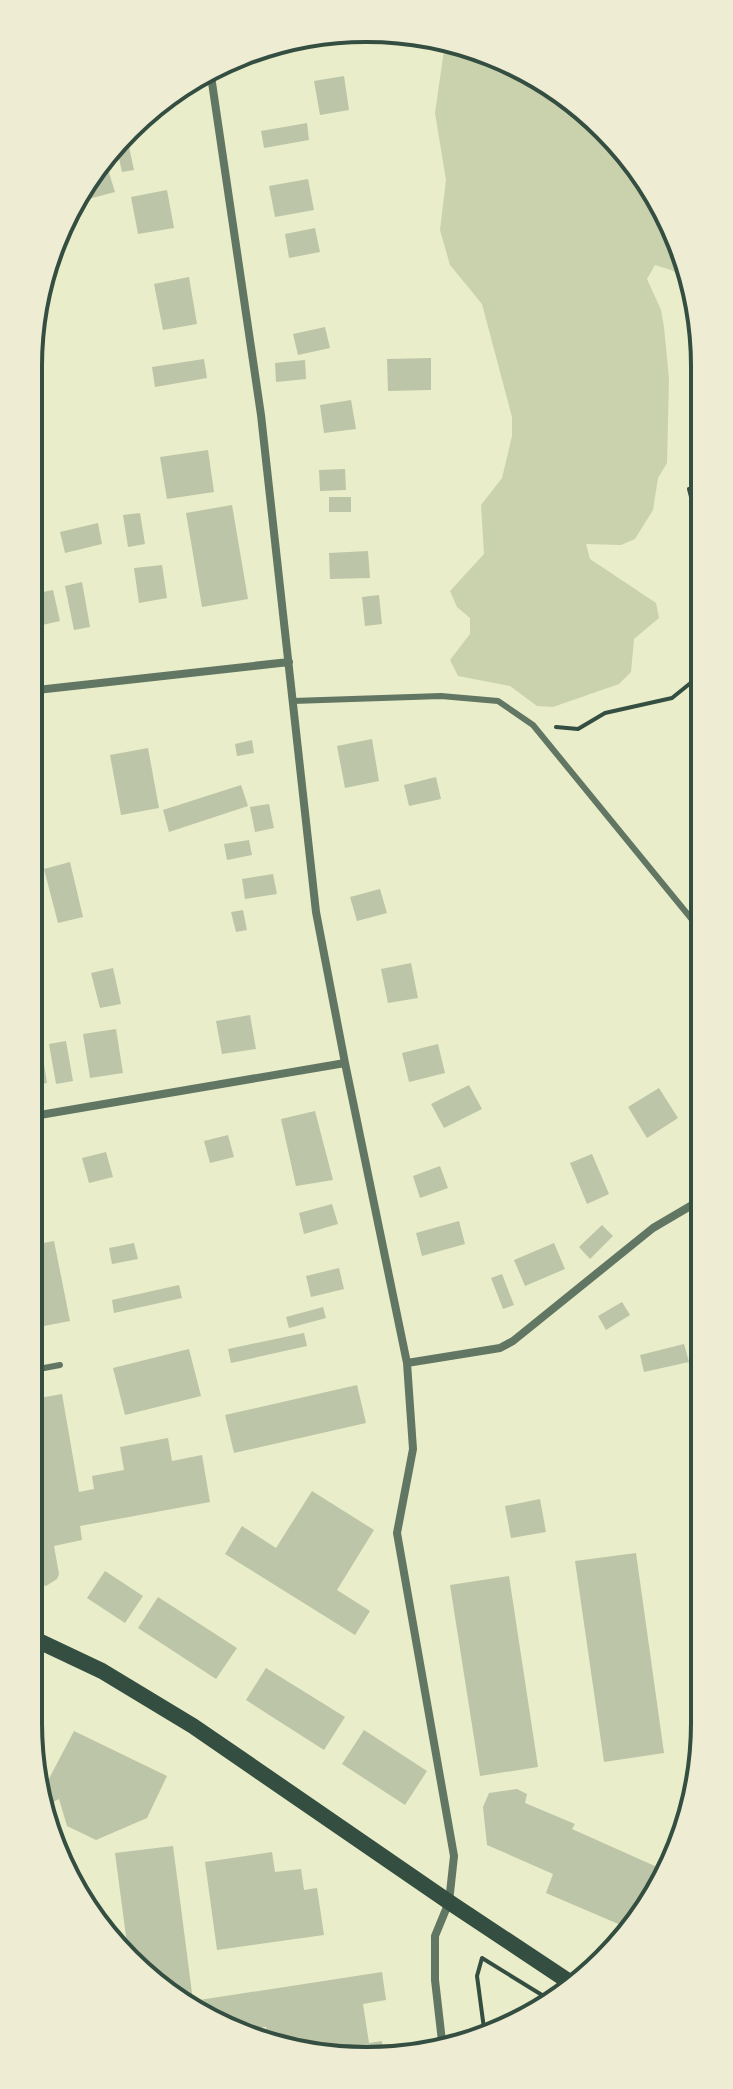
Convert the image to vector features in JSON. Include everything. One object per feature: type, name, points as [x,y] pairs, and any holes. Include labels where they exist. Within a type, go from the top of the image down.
[{"type":"main road","points":[[42,1643],[102,1671],[193,1726],[565,1979]]},
{"type":"street","points":[[212,81],[261,415],[316,912],[407,1363],[413,1449],[397,1533],[454,1856],[449,1902],[435,1936],[435,1980],[442,2038]]},
{"type":"street","points":[[42,689],[289,662]]},
{"type":"street","points":[[42,1115],[345,1063]]},
{"type":"street","points":[[407,1363],[500,1348],[513,1341],[653,1228],[691,1206]]},
{"type":"lane","points":[[293,701],[441,696],[498,701],[533,725],[691,918]]},
{"type":"lane","points":[[42,1368],[60,1365]]},
{"type":"path","points":[[689,489],[691,497]]},
{"type":"path","points":[[533,725],[578,729],[605,713],[672,698],[691,683]]},
{"type":"path","points":[[484,2025],[477,1976],[482,1958],[542,1995]]},
{"type":"green space","points":[[444,51],[471,59],[529,85],[564,109],[596,137],[624,169],[658,223],[677,273],[655,265],[647,279],[661,310],[669,379],[667,463],[658,478],[653,510],[635,539],[621,545],[586,544],[590,559],[656,603],[659,618],[634,639],[631,672],[619,684],[553,707],[537,706],[510,686],[458,676],[450,660],[470,634],[470,618],[457,607],[450,591],[484,554],[481,505],[502,478],[512,436],[512,417],[482,304],[450,265],[440,230],[446,180],[435,113]]},
{"type":"building","points":[[344,76],[349,110],[320,115],[314,81]]},
{"type":"building","points":[[307,123],[309,140],[264,148],[261,131]]},
{"type":"building","points":[[128,147],[134,170],[122,172],[119,158]]},
{"type":"building","points":[[108,170],[115,192],[88,199]]},
{"type":"building","points":[[308,179],[314,210],[275,217],[269,186]]},
{"type":"building","points":[[167,190],[174,228],[138,234],[131,197]]},
{"type":"building","points":[[315,228],[320,252],[289,258],[285,234]]},
{"type":"building","points":[[189,277],[197,324],[163,330],[154,284]]},
{"type":"building","points":[[325,327],[330,348],[298,355],[293,334]]},
{"type":"building","points":[[431,358],[431,390],[388,391],[387,359]]},
{"type":"building","points":[[204,359],[207,378],[155,387],[152,367]]},
{"type":"building","points":[[305,360],[306,379],[276,382],[275,363]]},
{"type":"building","points":[[351,400],[356,429],[324,433],[320,405]]},
{"type":"building","points":[[208,450],[214,492],[167,499],[160,457]]},
{"type":"building","points":[[345,469],[346,490],[320,491],[319,470]]},
{"type":"building","points":[[329,497],[351,497],[351,512],[329,512]]},
{"type":"building","points":[[232,505],[248,599],[202,607],[186,513]]},
{"type":"building","points":[[140,513],[145,544],[128,547],[123,515]]},
{"type":"building","points":[[98,523],[102,544],[65,553],[60,532]]},
{"type":"building","points":[[368,551],[370,578],[330,579],[329,553]]},
{"type":"building","points":[[162,565],[167,598],[139,603],[134,568]]},
{"type":"building","points":[[82,582],[90,627],[74,630],[65,586]]},
{"type":"building","points":[[53,590],[60,621],[42,625],[42,592]]},
{"type":"building","points":[[379,595],[382,624],[365,626],[362,597]]},
{"type":"building","points":[[372,739],[379,781],[345,788],[337,746]]},
{"type":"building","points":[[252,740],[254,753],[237,756],[235,744]]},
{"type":"building","points":[[148,748],[159,808],[121,815],[110,755]]},
{"type":"building","points":[[436,777],[441,799],[409,806],[404,785]]},
{"type":"building","points":[[241,785],[248,806],[169,832],[163,810]]},
{"type":"building","points":[[269,804],[274,828],[255,832],[250,807]]},
{"type":"building","points":[[249,840],[252,855],[227,860],[224,844]]},
{"type":"building","points":[[70,862],[83,917],[58,923],[44,869]]},
{"type":"building","points":[[273,874],[277,894],[245,899],[242,879]]},
{"type":"building","points":[[380,889],[387,913],[357,921],[350,897]]},
{"type":"building","points":[[243,910],[247,930],[236,932],[231,912]]},
{"type":"building","points":[[411,963],[418,998],[388,1003],[381,969]]},
{"type":"building","points":[[113,968],[121,1004],[100,1008],[91,973]]},
{"type":"building","points":[[250,1015],[256,1049],[222,1054],[216,1021]]},
{"type":"building","points":[[116,1029],[123,1073],[90,1078],[83,1034]]},
{"type":"building","points":[[66,1041],[73,1081],[56,1084],[49,1044]]},
{"type":"building","points":[[438,1044],[445,1073],[409,1082],[402,1053]]},
{"type":"building","points":[[42,1051],[47,1083],[42,1084]]},
{"type":"building","points":[[469,1085],[482,1109],[444,1128],[431,1104]]},
{"type":"building","points":[[659,1088],[678,1118],[647,1138],[628,1107]]},
{"type":"building","points":[[315,1111],[333,1180],[296,1186],[281,1119]]},
{"type":"building","points":[[228,1135],[234,1157],[210,1163],[204,1141]]},
{"type":"building","points":[[106,1152],[113,1177],[89,1183],[82,1158]]},
{"type":"building","points":[[592,1154],[609,1194],[587,1204],[570,1163]]},
{"type":"building","points":[[440,1166],[448,1188],[420,1198],[413,1176]]},
{"type":"building","points":[[332,1204],[338,1224],[304,1234],[299,1213]]},
{"type":"building","points":[[459,1221],[465,1244],[422,1256],[416,1233]]},
{"type":"building","points":[[602,1225],[613,1236],[590,1259],[579,1247]]},
{"type":"building","points":[[54,1241],[70,1321],[42,1326],[42,1243]]},
{"type":"building","points":[[134,1243],[138,1259],[112,1264],[109,1248]]},
{"type":"building","points":[[554,1243],[565,1269],[525,1286],[514,1260]]},
{"type":"building","points":[[339,1268],[344,1289],[311,1297],[306,1276]]},
{"type":"building","points":[[502,1274],[514,1305],[503,1309],[491,1278]]},
{"type":"building","points":[[179,1285],[182,1298],[114,1313],[112,1300]]},
{"type":"building","points":[[622,1302],[630,1315],[606,1330],[598,1316]]},
{"type":"building","points":[[323,1307],[326,1318],[289,1328],[286,1317]]},
{"type":"building","points":[[304,1333],[307,1346],[231,1363],[228,1349]]},
{"type":"building","points":[[684,1344],[689,1362],[644,1372],[640,1355]]},
{"type":"building","points":[[189,1349],[201,1396],[125,1415],[113,1368]]},
{"type":"building","points":[[357,1385],[366,1423],[234,1453],[225,1415]]},
{"type":"building","points":[[62,1394],[79,1492],[94,1489],[92,1476],[124,1470],[120,1447],[168,1438],[172,1461],[202,1455],[210,1502],[80,1526],[82,1540],[54,1546],[59,1574],[46,1586],[42,1585],[42,1398]]},
{"type":"building","points":[[312,1491],[374,1530],[337,1590],[370,1611],[355,1635],[225,1554],[242,1526],[276,1548]]},
{"type":"building","points":[[540,1499],[546,1532],[511,1538],[505,1506]]},
{"type":"building","points":[[636,1553],[664,1753],[604,1762],[575,1561]]},
{"type":"building","points":[[105,1571],[143,1596],[125,1623],[87,1598]]},
{"type":"building","points":[[509,1576],[538,1767],[480,1776],[450,1585]]},
{"type":"building","points":[[158,1597],[237,1648],[216,1679],[138,1628]]},
{"type":"building","points":[[266,1668],[345,1717],[324,1750],[246,1700]]},
{"type":"building","points":[[364,1730],[427,1771],[405,1805],[342,1764]]},
{"type":"building","points":[[74,1731],[167,1776],[147,1818],[96,1840],[67,1826],[59,1799],[52,1802],[47,1782]]},
{"type":"building","points":[[517,1789],[527,1794],[525,1803],[575,1824],[572,1829],[657,1867],[620,1925],[546,1893],[553,1874],[487,1845],[483,1807],[489,1793]]},
{"type":"building","points":[[173,1846],[192,1996],[169,1980],[126,1940],[115,1853]]},
{"type":"building","points":[[272,1852],[275,1872],[301,1869],[304,1890],[317,1888],[324,1935],[217,1950],[205,1862]]},
{"type":"building","points":[[382,1972],[386,2000],[363,2004],[369,2043],[382,2041],[382,2046],[303,2041],[267,2031],[266,2027],[257,2028],[198,2000]]}]
